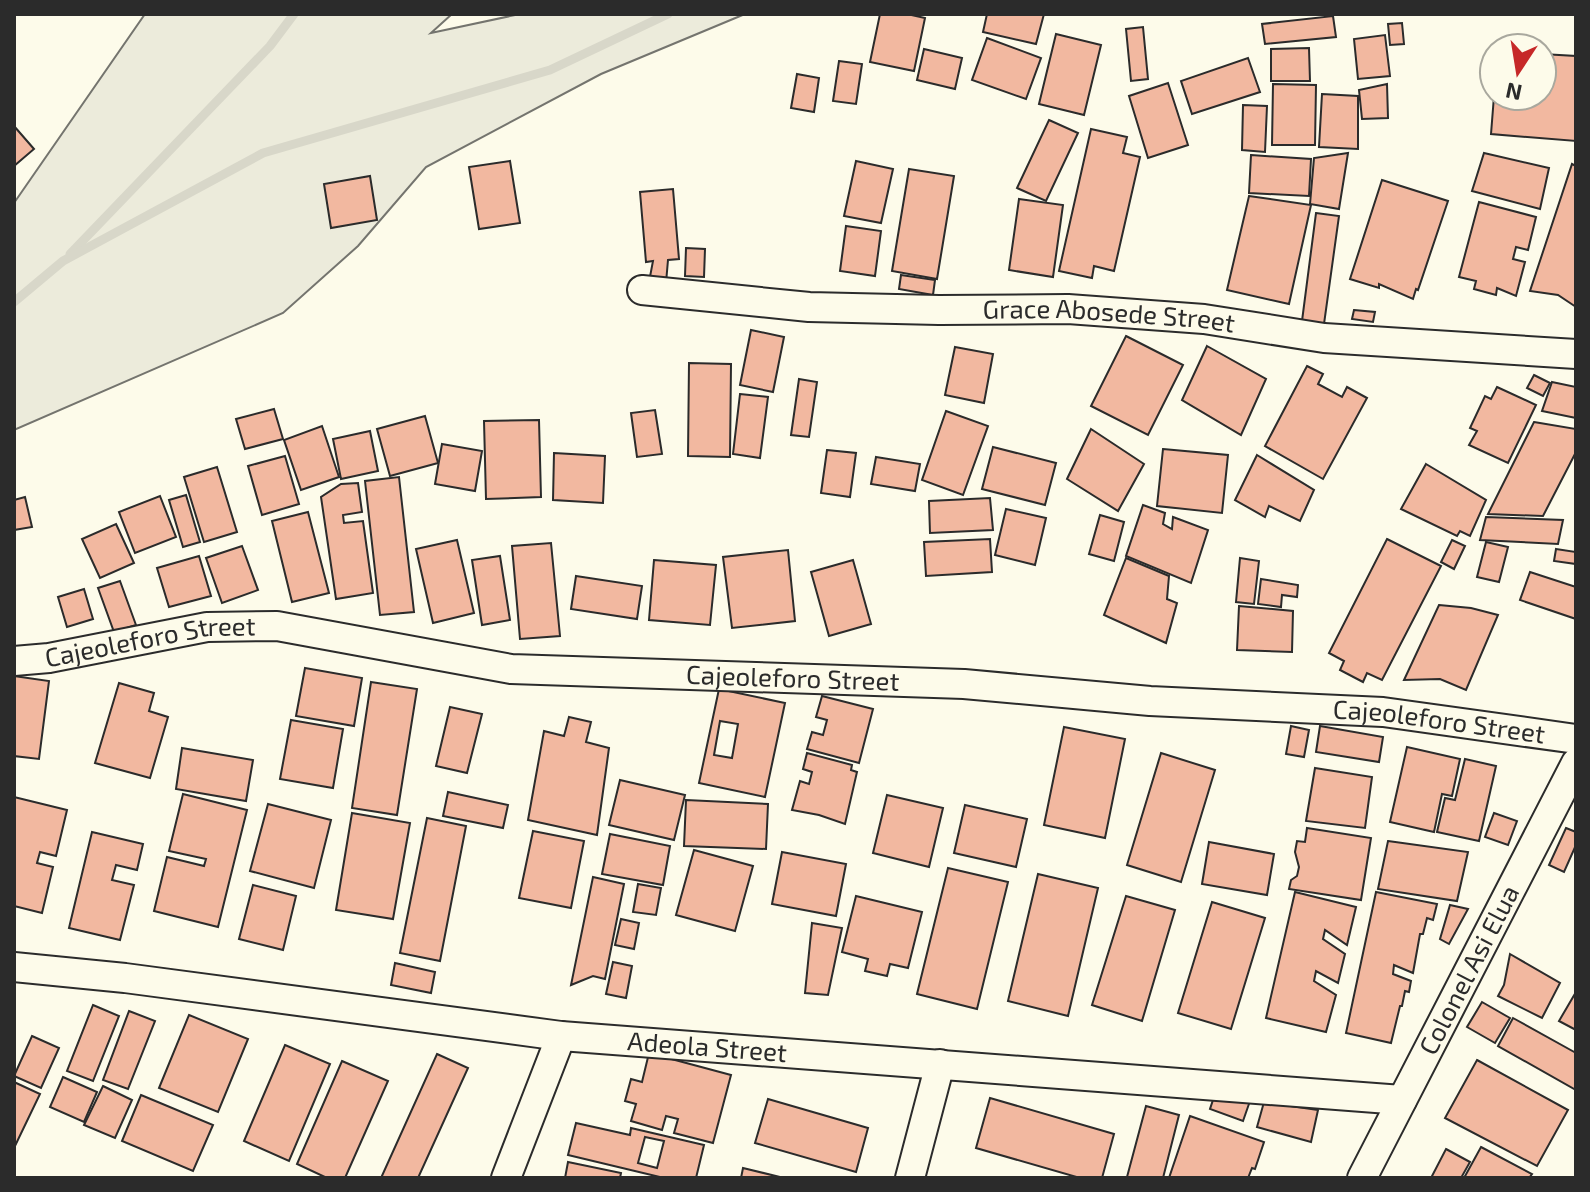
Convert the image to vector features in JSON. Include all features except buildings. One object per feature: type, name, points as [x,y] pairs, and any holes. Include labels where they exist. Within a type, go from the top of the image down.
[{"type":"street","name":"Grace Abosede Street","points":[[642,290],[809,307],[1083,310],[1204,319],[1324,338],[1576,354]]},
{"type":"street","name":"Cajeoleforo Street","points":[[14,661],[49,658],[207,627],[277,626],[511,669],[964,684],[1150,701],[1383,712],[1576,739]]},
{"type":"street","name":"Colonel Asi Elua","points":[[1362,1178],[1576,763]]},
{"type":"street","name":"Adeola Street","points":[[14,967],[125,978],[561,1036],[1402,1100]]},
{"type":"street","points":[[506,1178],[561,1036]]},
{"type":"street","points":[[910,1178],[940,1064]]},
{"type":"shaded area","points":[[145,14],[452,14],[431,33],[520,14],[745,14],[601,74],[426,167],[358,246],[283,313],[14,430],[14,203]]},
{"type":"waterway","points":[[70,254],[270,46],[294,14]]},
{"type":"waterway","points":[[14,302],[63,261],[263,153],[550,70],[668,14]]}]
